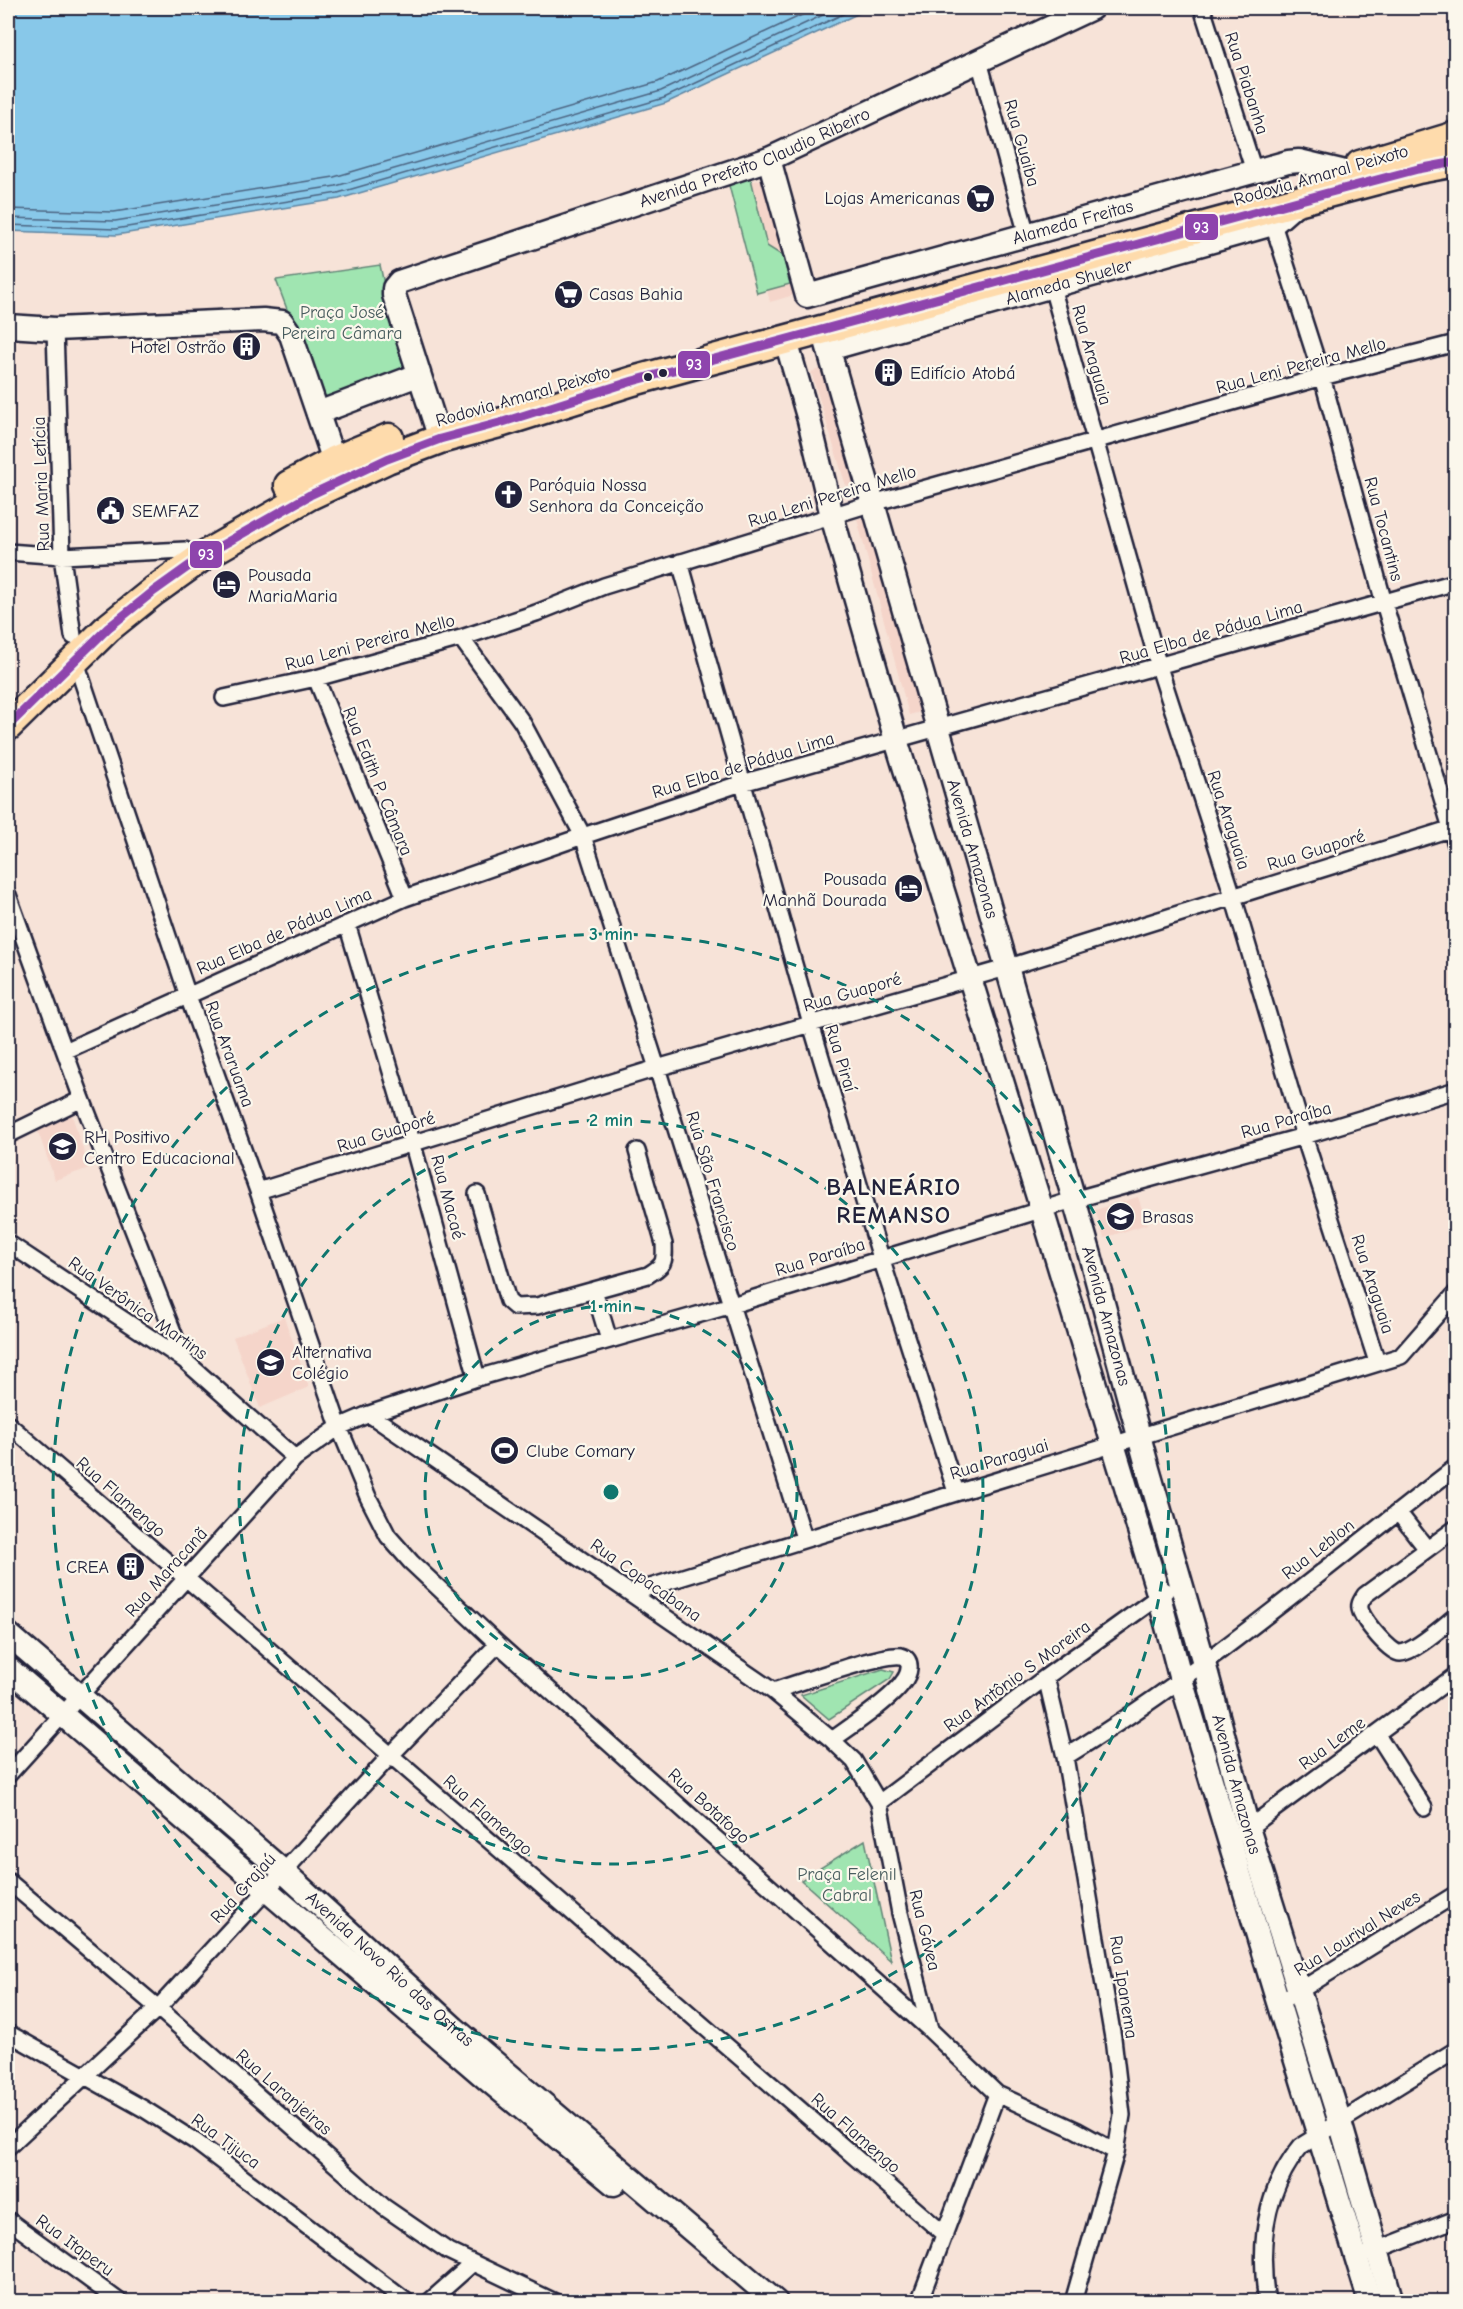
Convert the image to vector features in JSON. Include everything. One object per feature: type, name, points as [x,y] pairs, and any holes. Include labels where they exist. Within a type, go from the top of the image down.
[{"type":"highway","name":"Rodovia Amaral Peixoto","points":[[8,701],[74,648],[185,550],[267,498],[334,461],[436,430],[505,403],[610,370],[782,326],[1341,171],[1455,136]]},
{"type":"highway","name":"Rodovia Amaral Peixoto","points":[[8,726],[74,648],[203,556],[310,495],[387,459],[436,430],[503,422],[633,381],[786,341],[826,340],[1301,200],[1455,162]]},
{"type":"street","name":"Avenida Prefeito Claudio Ribeiro","points":[[418,375],[394,295],[394,288],[399,282],[769,159],[1092,8]]},
{"type":"street","name":"Rua Piabanha","points":[[1202,8],[1254,171]]},
{"type":"street","name":"Rua Guaiba","points":[[979,62],[1027,235]]},
{"type":"street","name":"Alameda Freitas","points":[[769,159],[807,296],[1296,160],[1341,171]]},
{"type":"street","name":"Alameda Shueler","points":[[826,340],[1052,287],[1273,224],[1301,200]]},
{"type":"street","name":"Rua Tocantins","points":[[1273,224],[1322,377],[1384,603],[1453,828],[1455,845]]},
{"type":"street","name":"Rua Araguaia","points":[[1052,287],[1159,667],[1233,896],[1304,1136],[1377,1362]]},
{"type":"street","points":[[8,326],[55,329],[263,320],[282,322],[291,335],[334,461]]},
{"type":"street","name":"Rua Maria Letícia","points":[[55,329],[62,556],[74,648]]},
{"type":"street","name":"Avenida Amazonas","points":[[826,340],[1090,1255],[1204,1663],[1278,2002],[1319,2134],[1367,2254],[1392,2301]]},
{"type":"street","name":"Avenida Amazonas","points":[[786,341],[809,420],[832,516],[896,740],[1159,1596],[1181,1680],[1299,1991],[1340,2122],[1367,2254],[1370,2301]]},
{"type":"street","name":"Rua Leni Pereira Mello","points":[[224,698],[316,678],[461,638],[536,613],[604,586],[873,503],[1322,377],[1455,343]]},
{"type":"street","points":[[318,413],[418,375],[436,430]]},
{"type":"street","points":[[8,552],[62,556],[185,550]]},
{"type":"street","name":"Rua Piraí","points":[[680,562],[811,1024],[881,1258],[956,1492]]},
{"type":"street","name":"Rua Elba de Pádua Lima","points":[[65,1051],[405,898],[583,836],[742,783],[1455,582]]},
{"type":"street","name":"Rua São Francisco","points":[[461,638],[522,722],[583,836],[804,1538]]},
{"type":"street","name":"Rua Araruama","points":[[74,648],[188,996],[339,1427]]},
{"type":"street","name":"Rua Edith P. Câmara","points":[[316,678],[405,898]]},
{"type":"street","name":"Rua Guaporé","points":[[258,1191],[657,1068],[970,979],[1453,828]]},
{"type":"street","points":[[8,895],[82,1099],[184,1360]]},
{"type":"street","name":"Rua Macaé","points":[[347,924],[413,1145],[477,1378]]},
{"type":"street","name":"Rua Paraíba","points":[[369,1414],[477,1378],[732,1305],[1073,1200],[1304,1136],[1455,1090]]},
{"type":"street","points":[[8,1135],[82,1099]]},
{"type":"street","points":[[477,1194],[508,1300],[515,1307],[537,1306],[648,1275],[661,1266],[665,1258],[660,1227],[637,1151]]},
{"type":"street","name":"Rua Verônica Martins","points":[[8,1243],[184,1360],[295,1458]]},
{"type":"street","points":[[594,1290],[609,1340]]},
{"type":"street","name":"Rua Paraguai","points":[[631,1593],[1401,1356],[1455,1293]]},
{"type":"street","name":"Rua Maracanã","points":[[8,1775],[295,1458],[339,1427],[369,1414]]},
{"type":"street","name":"Rua Copacabana","points":[[369,1414],[772,1691],[854,1761],[879,1803]]},
{"type":"street","name":"Rua Flamengo","points":[[8,1424],[945,2235]]},
{"type":"street","name":"Rua Botafogo","points":[[339,1427],[368,1497],[388,1536],[411,1562],[498,1644],[930,2030],[998,2094],[1076,2130],[1116,2152]]},
{"type":"street","name":"Rua Leblon","points":[[1181,1680],[1455,1467]]},
{"type":"street","points":[[1398,1512],[1427,1550]]},
{"type":"street","points":[[1455,1528],[1365,1595],[1360,1603],[1361,1612],[1390,1650],[1399,1653],[1412,1649],[1455,1616]]},
{"type":"street","name":"Rua Antônio S Moreira","points":[[879,1803],[1046,1677],[1180,1582]]},
{"type":"street","name":"Avenida Novo Rio das Ostras","points":[[8,1635],[284,1872],[453,2028],[776,2301]]},
{"type":"street","name":"Rua Grajaú","points":[[8,2147],[158,2008],[390,1756],[498,1644]]},
{"type":"street","points":[[772,1691],[879,1659],[905,1657],[909,1662],[909,1669],[903,1683],[832,1740]]},
{"type":"street","name":"Avenida Novo Rio das Ostras","points":[[8,1668],[497,2087],[756,2301]]},
{"type":"street","name":"Rua Leme","points":[[1240,1834],[1455,1675]]},
{"type":"street","name":"Rua Ipanema","points":[[1046,1677],[1065,1757],[1113,2038],[1122,2115],[1116,2152],[1073,2301]]},
{"type":"street","points":[[1065,1757],[1124,1721],[1181,1680]]},
{"type":"street","points":[[1377,1734],[1424,1808]]},
{"type":"street","name":"Rua Gávea","points":[[879,1803],[900,1913],[930,2030]]},
{"type":"street","name":"Rua Laranjeiras","points":[[8,1881],[158,2008],[384,2207],[448,2251],[555,2301]]},
{"type":"street","name":"Rua Lourival Neves","points":[[1278,2002],[1455,1894]]},
{"type":"street","name":"Rua Tijuca","points":[[8,2033],[144,2109],[196,2142],[407,2301]]},
{"type":"street","points":[[1266,2301],[1262,2241],[1272,2198],[1286,2165],[1301,2146],[1455,2050]]},
{"type":"street","points":[[919,2301],[998,2094]]},
{"type":"street","points":[[1367,2254],[1455,2219]]},
{"type":"street","name":"Rua Itaperu","points":[[8,2220],[120,2301]]},
{"type":"street","points":[[429,2301],[473,2263]]},
{"type":"shaded area","points":[[763,179],[794,295],[770,302],[740,184]]},
{"type":"shaded area","points":[[828,366],[860,482],[846,486],[811,372]]},
{"type":"shaded area","points":[[873,516],[927,710],[909,715],[857,519]]},
{"type":"shaded area","name":"RH Positivo Centro Educacional","points":[[70,1109],[89,1168],[55,1180],[36,1126]]},
{"type":"shaded area","name":"Brasas","points":[[1138,1197],[1147,1224],[1104,1238],[1095,1210]]},
{"type":"shaded area","name":"Alternativa Colégio","points":[[284,1317],[309,1387],[260,1408],[233,1337]]},
{"type":"green space","points":[[748,166],[767,246],[783,256],[790,284],[757,293],[726,174]]},
{"type":"green space","name":"Praça José Pereira Câmara","points":[[380,265],[391,318],[407,370],[322,402],[276,280]]},
{"type":"green space","points":[[883,1669],[894,1672],[890,1679],[829,1719],[801,1695]]},
{"type":"green space","name":"Praça Felenil Cabral","points":[[865,1840],[891,1961],[801,1880]]},
{"type":"water","points":[[8,8],[870,8],[666,103],[339,199],[116,235],[8,231]]},
{"type":"transit line","name":"93","points":[[8,726],[108,628],[203,556],[310,495],[387,459],[440,439],[503,422],[633,381],[1301,200],[1418,169],[1456,162]]},
{"type":"place","name":"Lojas Americanas","points":[[981,198]]},
{"type":"place","name":"Casas Bahia","points":[[568,294]]},
{"type":"place","name":"Hotel Ostrão","points":[[247,347]]},
{"type":"place","name":"Edifício Atobá","points":[[889,373]]},
{"type":"place","name":"Paróquia Nossa Senhora da Conceição","points":[[508,495]]},
{"type":"place","name":"SEMFAZ","points":[[111,511]]},
{"type":"place","name":"Pousada MariaMaria","points":[[227,585]]},
{"type":"place","name":"Pousada Manhã Dourada","points":[[908,889]]},
{"type":"place","name":"RH Positivo Centro Educacional","points":[[63,1147]]},
{"type":"place","name":"Brasas","points":[[1121,1217]]},
{"type":"place","name":"Alternativa Colégio","points":[[271,1362]]},
{"type":"place","name":"Clube Comary","points":[[505,1451]]},
{"type":"place","name":"CREA","points":[[130,1567]]},
{"type":"district","name":"BALNEÁRIO REMANSO","points":[[894,1201]]}]
